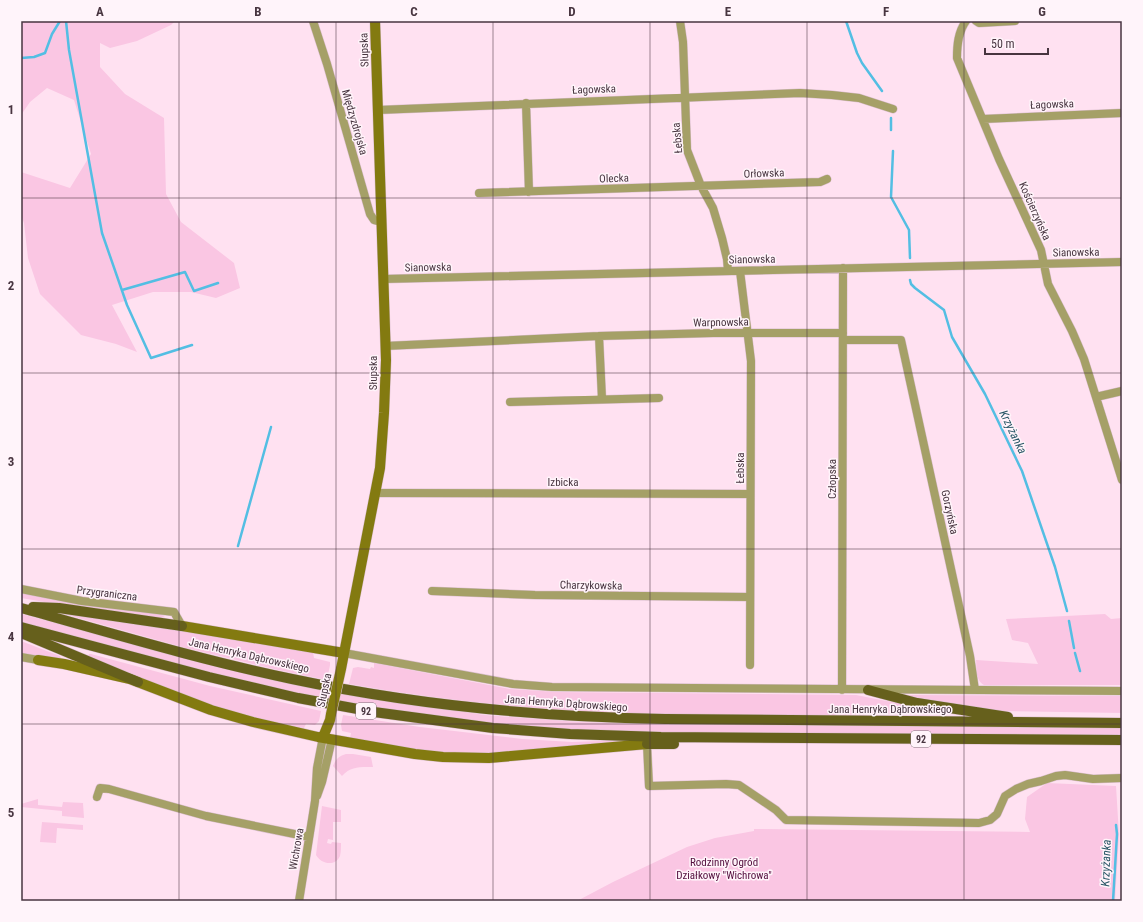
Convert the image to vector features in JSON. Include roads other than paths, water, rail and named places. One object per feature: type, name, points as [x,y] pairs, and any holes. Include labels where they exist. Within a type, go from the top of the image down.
[{"type":"main road","points":[[21,607],[59,608],[182,626]]},
{"type":"main road","name":"Jana Henryka Dąbrowskiego","points":[[21,607],[213,660],[294,679],[415,700],[504,711],[611,718],[1122,723]]},
{"type":"main road","name":"92","points":[[21,627],[245,686],[305,700],[374,712],[538,732],[630,736],[1122,740]]},
{"type":"main road","points":[[21,633],[138,682]]},
{"type":"main road","points":[[868,690],[917,702],[1048,722]]},
{"type":"main road","points":[[647,744],[685,744],[719,737]]},
{"type":"street","name":"Międzyzdrojska","points":[[313,21],[327,64],[370,214],[374,220],[382,222]]},
{"type":"street","name":"Słupska","points":[[327,738],[376,493],[381,462],[385,409],[382,222],[375,21]]},
{"type":"street","name":"Łebska","points":[[680,21],[683,42],[687,150],[701,186],[713,208],[722,238],[728,271]]},
{"type":"street","name":"Kościerzyńska","points":[[966,21],[960,33],[957,45],[957,58],[999,158],[1041,250],[1048,284],[1072,331],[1084,359],[1122,480]]},
{"type":"street","points":[[976,21],[979,23],[1015,21]]},
{"type":"street","name":"Łagowska","points":[[378,110],[685,97],[811,94],[859,98],[893,109]]},
{"type":"street","points":[[526,103],[529,192]]},
{"type":"street","name":"Łagowska","points":[[983,119],[1122,113]]},
{"type":"street","name":"Orłowska","points":[[701,186],[820,182],[827,179]]},
{"type":"street","name":"Olecka","points":[[479,193],[701,186]]},
{"type":"street","name":"Sianowska","points":[[383,279],[1122,262]]},
{"type":"street","name":"Człopska","points":[[842,690],[843,268]]},
{"type":"street","name":"Łebska","points":[[740,271],[751,361],[750,665]]},
{"type":"street","name":"Warpnowska","points":[[385,346],[599,336],[747,333],[901,340]]},
{"type":"street","points":[[599,336],[602,399]]},
{"type":"street","name":"Gorzyńska","points":[[901,340],[970,656],[976,690]]},
{"type":"street","points":[[1096,397],[1122,391]]},
{"type":"street","points":[[510,402],[659,398]]},
{"type":"street","name":"Izbicka","points":[[376,493],[750,494]]},
{"type":"street","name":"Przygraniczna","points":[[21,589],[82,601],[174,612],[182,626]]},
{"type":"street","name":"Charzykowska","points":[[432,591],[535,595],[750,597]]},
{"type":"street","points":[[182,626],[344,653]]},
{"type":"street","name":"Jana Henryka Dąbrowskiego","points":[[344,653],[473,677],[538,686],[842,690],[1122,691]]},
{"type":"street","points":[[21,657],[64,664],[138,682],[174,697],[220,713],[278,728],[415,754],[452,757],[495,757],[647,744],[649,786],[739,785],[776,810],[786,820],[979,823],[990,820],[997,814],[1005,796],[1028,784],[1065,775],[1093,779],[1122,778]]},
{"type":"street","name":"Wichrowa","points":[[299,901],[315,800],[317,768],[327,738]]},
{"type":"street","points":[[97,797],[100,788],[109,789],[206,816],[309,837]]},
{"type":"waterway","points":[[21,58],[34,57],[45,53],[52,34],[60,21]]},
{"type":"waterway","points":[[66,21],[69,50],[102,233],[127,305],[151,358],[192,345]]},
{"type":"waterway","name":"Krzyżanka","points":[[846,21],[862,63],[882,91]]},
{"type":"waterway","name":"Krzyżanka","points":[[891,118],[891,130]]},
{"type":"waterway","name":"Krzyżanka","points":[[893,151],[891,197],[909,230],[910,258]]},
{"type":"waterway","points":[[122,290],[185,272],[194,291],[218,283]]},
{"type":"waterway","name":"Krzyżanka","points":[[910,280],[911,284],[915,288],[944,310],[952,337],[985,394],[1022,471],[1055,567],[1067,611]]},
{"type":"waterway","points":[[238,546],[271,427]]},
{"type":"waterway","name":"Krzyżanka","points":[[1069,621],[1074,648]]},
{"type":"waterway","name":"Krzyżanka","points":[[1075,653],[1080,671]]},
{"type":"waterway","name":"Krzyżanka","points":[[1113,901],[1117,834],[1116,825]]},
{"type":"park label","name":"Rodzinny Ogród Działkowy \"Wichrowa\"","points":[[724,868]]}]
